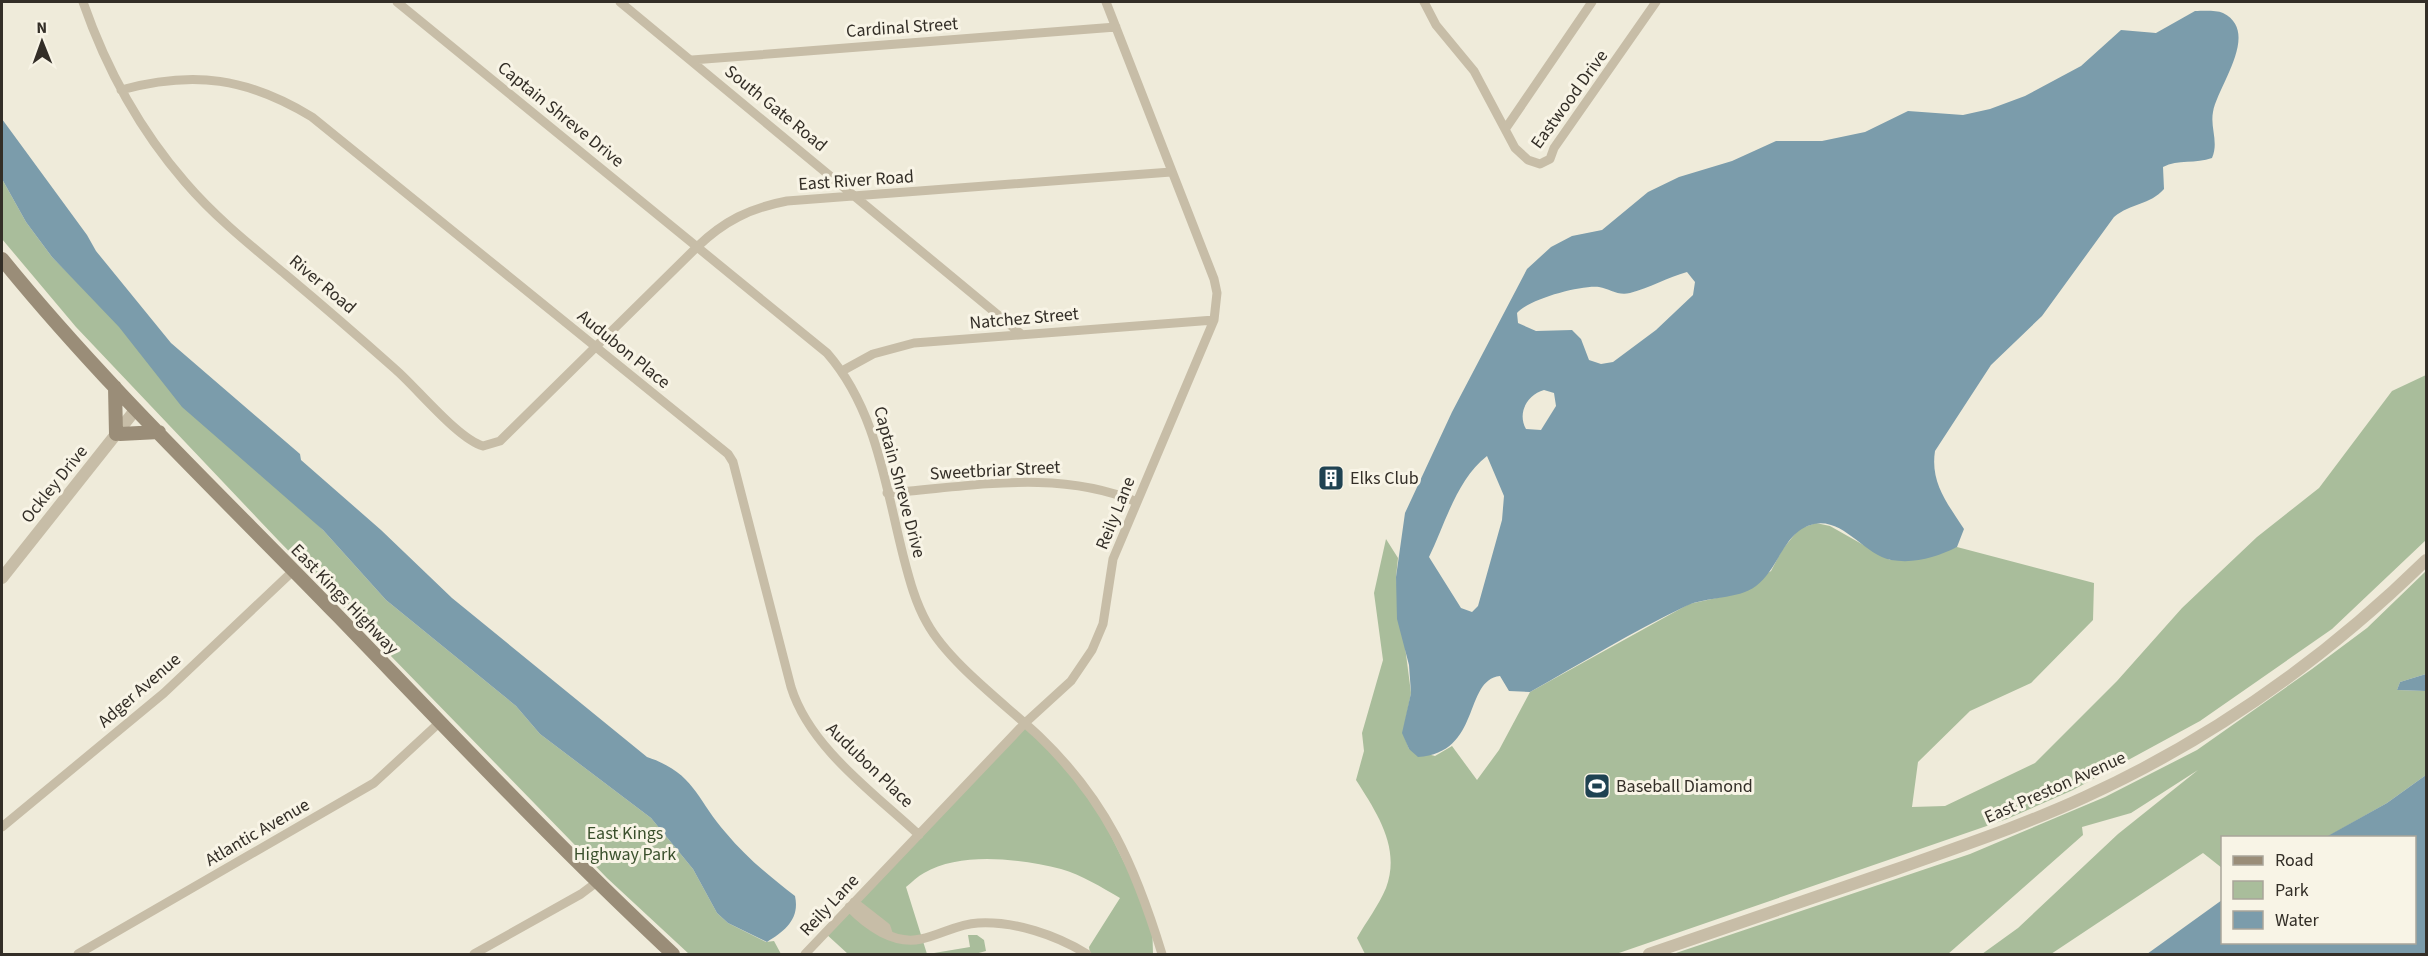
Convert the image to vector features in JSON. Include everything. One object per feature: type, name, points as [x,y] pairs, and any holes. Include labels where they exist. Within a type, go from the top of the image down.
[{"type":"main road","name":"East Kings Highway","points":[[2,259],[115,387],[597,882],[673,954]]},
{"type":"main road","points":[[115,387],[116,436],[159,432]]},
{"type":"street","name":"River Road","points":[[83,2],[93,31],[121,90],[155,144],[209,208],[396,370],[473,444],[483,446],[500,441],[596,347]]},
{"type":"street","name":"Captain Shreve Drive","points":[[398,2],[827,353],[842,371],[866,412],[911,586],[928,626],[947,649],[1070,769],[1090,794],[1111,826],[1144,893],[1160,954]]},
{"type":"street","name":"South Gate Road","points":[[620,2],[1021,334]]},
{"type":"street","name":"Reily Lane","points":[[805,954],[1025,723],[1071,681],[1092,651],[1103,624],[1113,559],[1214,320],[1217,293],[1214,279],[1106,2]]},
{"type":"street","name":"Eastwood Drive","points":[[1424,2],[1436,25],[1474,71],[1520,155],[1535,163],[1548,161],[1656,2]]},
{"type":"street","points":[[1506,128],[1592,2]]},
{"type":"street","name":"Cardinal Street","points":[[692,60],[1116,27]]},
{"type":"street","name":"Audubon Place","points":[[121,90],[160,81],[207,79],[251,88],[299,109],[345,141],[731,458],[791,687],[803,717],[815,736],[919,836]]},
{"type":"street","name":"East River Road","points":[[596,347],[724,223],[764,205],[787,201],[1171,172]]},
{"type":"street","name":"Natchez Street","points":[[842,371],[873,354],[896,346],[1214,320]]},
{"type":"street","name":"Ockley Drive","points":[[2,578],[116,436],[139,411]]},
{"type":"street","name":"Sweetbriar Street","points":[[887,493],[1055,482],[1106,490],[1137,502]]},
{"type":"street","name":"East Preston Avenue","points":[[1649,954],[1972,843],[2106,787],[2194,740],[2272,689],[2358,623],[2427,560]]},
{"type":"street","name":"Adger Avenue","points":[[2,827],[164,693],[293,571]]},
{"type":"street","name":"Atlantic Avenue","points":[[78,954],[374,783],[440,722]]},
{"type":"street","points":[[474,954],[581,894],[597,882]]},
{"type":"street","points":[[852,905],[871,926],[901,940],[921,939],[952,927],[979,923],[1026,928],[1087,954]]},
{"type":"green space","name":"East Kings Highway Park","points":[[2,179],[26,222],[52,257],[323,530],[386,600],[516,706],[540,734],[651,818],[693,869],[717,913],[728,923],[766,942],[774,941],[781,954],[689,954],[607,878],[278,540],[76,327],[2,239]]},
{"type":"green space","points":[[2426,375],[2426,540],[2332,629],[2200,721],[2073,790],[2007,819],[1616,954],[1365,954],[1357,938],[1386,888],[1391,859],[1389,845],[1379,818],[1356,780],[1364,751],[1362,733],[1383,660],[1374,593],[1386,539],[1398,558],[1396,577],[1411,693],[1403,733],[1409,749],[1435,756],[1452,746],[1477,780],[1499,750],[1530,692],[1689,604],[1730,595],[1771,571],[1782,550],[1799,529],[1816,523],[1830,526],[1890,560],[1957,547],[2094,583],[2093,620],[2031,683],[1970,711],[1918,762],[1912,807],[1945,806],[2035,763],[2117,681],[2182,608],[2257,537],[2319,488],[2392,391]]},
{"type":"green space","points":[[2426,571],[2426,674],[2400,682],[2397,690],[2426,691],[2426,775],[2387,803],[2329,836],[2221,836],[2221,867],[2203,853],[2051,954],[1982,954],[2018,928],[2118,834],[2198,770],[2131,813],[2082,827],[2083,835],[1948,954],[1673,954],[1970,854],[2105,797],[2197,750],[2367,628]]},
{"type":"green space","points":[[1025,723],[1090,793],[1152,919],[1153,954],[1090,954],[1089,947],[1120,898],[1084,878],[1061,869],[1028,862],[973,859],[939,866],[922,874],[906,887],[927,954],[848,954],[825,933]]},
{"type":"green space","points":[[968,935],[977,935],[984,940],[986,951],[975,954],[928,954],[970,947]]},
{"type":"water","points":[[2195,11],[2220,12],[2234,22],[2238,33],[2238,46],[2213,112],[2215,146],[2212,158],[2163,167],[2164,189],[2153,198],[2120,212],[2114,217],[2042,316],[1991,365],[1935,451],[1934,463],[1938,483],[1946,502],[1964,529],[1957,547],[1926,559],[1891,560],[1881,557],[1835,526],[1814,524],[1795,534],[1771,570],[1756,586],[1740,594],[1686,606],[1530,692],[1509,691],[1500,676],[1488,680],[1462,731],[1453,743],[1438,753],[1418,757],[1409,749],[1402,733],[1411,693],[1409,665],[1397,619],[1396,577],[1405,513],[1452,412],[1527,269],[1551,247],[1572,236],[1602,230],[1648,192],[1679,177],[1732,161],[1776,141],[1822,141],[1865,132],[1908,111],[1963,115],[1990,109],[2025,96],[2081,66],[2121,30],[2156,33]],"holes":[[[1687,272],[1695,282],[1693,295],[1656,330],[1613,362],[1601,364],[1589,360],[1581,339],[1572,330],[1536,331],[1518,323],[1517,313],[1523,308],[1556,294],[1591,287],[1622,294],[1630,293]],[[1544,390],[1554,393],[1556,406],[1541,430],[1526,429],[1523,423],[1523,411],[1528,400]],[[1487,456],[1504,496],[1502,520],[1478,606],[1472,612],[1461,608],[1429,557],[1460,489]]]},
{"type":"water","points":[[2,119],[87,235],[96,251],[171,343],[300,454],[301,460],[381,530],[452,598],[647,757],[663,763],[685,779],[734,842],[776,882],[795,896],[793,918],[785,929],[767,942],[728,923],[717,913],[693,869],[651,818],[540,734],[516,706],[386,600],[323,530],[182,407],[119,327],[52,257],[26,222],[2,179]]},
{"type":"water","points":[[2426,674],[2426,691],[2397,690],[2400,682]]},
{"type":"water","points":[[2426,775],[2426,954],[2147,954],[2221,901],[2221,944],[2416,944],[2416,836],[2328,836],[2387,803]]},
{"type":"place","name":"Elks Club","points":[[1331,478]]},
{"type":"place","name":"Baseball Diamond","points":[[1597,786]]}]
